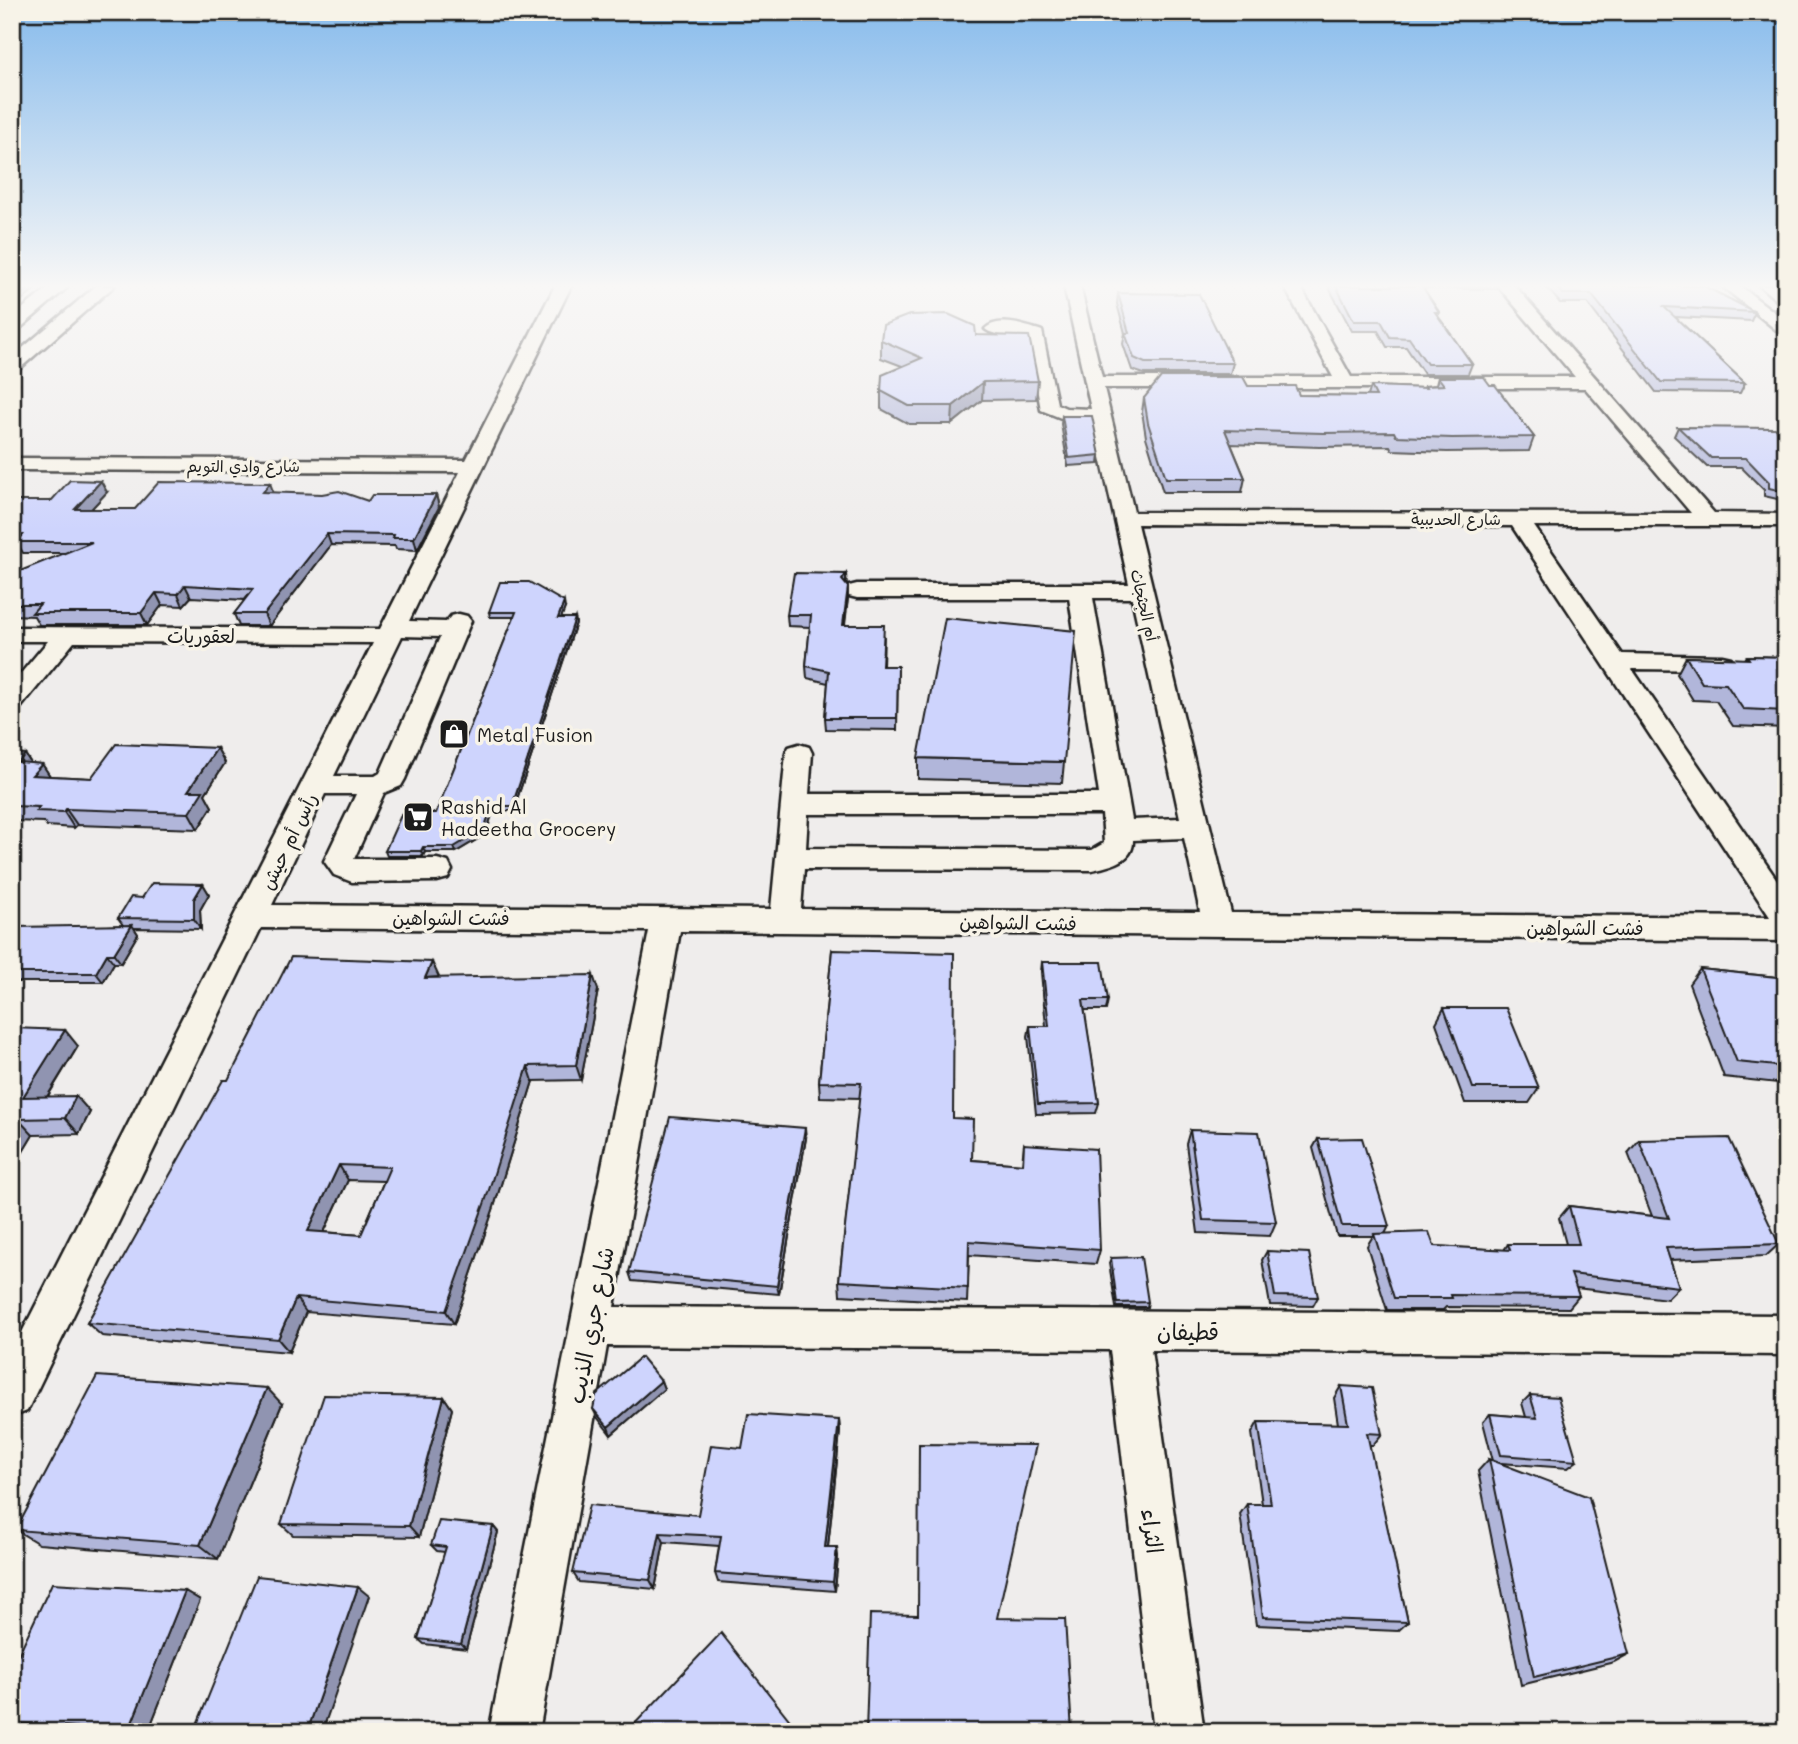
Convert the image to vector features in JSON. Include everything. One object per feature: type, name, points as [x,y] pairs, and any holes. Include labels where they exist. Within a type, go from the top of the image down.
[{"type":"street","name":"رأس أم حيش","points":[[12,1396],[523,367]]},
{"type":"street","points":[[1068,367],[1048,406],[1063,414],[1102,415]]},
{"type":"street","name":"أم الجثجاث","points":[[1070,367],[1102,415],[1218,924]]},
{"type":"street","points":[[1092,367],[1345,383],[1590,383]]},
{"type":"street","points":[[1336,367],[1345,383]]},
{"type":"street","points":[[1576,367],[1707,519]]},
{"type":"street","name":"شارع وادي التويم","points":[[12,464],[474,466]]},
{"type":"street","points":[[1518,517],[1786,917]]},
{"type":"street","name":"شارع الحديبية","points":[[1125,518],[1518,517],[1786,520]]},
{"type":"street","points":[[858,590],[1142,591]]},
{"type":"street","points":[[790,858],[1092,860],[1108,856],[1119,847],[1080,591]]},
{"type":"street","name":"لعقوريات","points":[[12,634],[391,632],[457,625],[393,775],[388,782],[374,785]]},
{"type":"street","points":[[12,702],[67,634]]},
{"type":"street","points":[[1615,662],[1740,663]]},
{"type":"street","points":[[785,920],[799,753]]},
{"type":"street","points":[[316,785],[374,785],[343,849],[340,861],[344,867],[352,871],[437,870]]},
{"type":"street","points":[[794,804],[1116,817],[1196,828]]},
{"type":"street","name":"فشت الشواهين","points":[[251,916],[1786,929]]},
{"type":"street","name":"شارع جري الذيب","points":[[514,1732],[667,919]]},
{"type":"street","name":"قطيفان","points":[[590,1326],[1786,1335]]},
{"type":"street","name":"الثراء","points":[[1128,1330],[1179,1732]]},
{"type":"building","points":[[900,367],[1035,367],[1038,381],[983,382],[953,406],[909,406],[881,391],[882,375]]},
{"type":"building","points":[[1649,367],[1728,367],[1745,383],[1661,382]]},
{"type":"building","points":[[1161,377],[1243,377],[1248,386],[1295,386],[1299,395],[1376,396],[1371,386],[1426,388],[1425,386],[1444,385],[1438,377],[1484,377],[1490,385],[1495,385],[1534,437],[1452,438],[1396,436],[1394,432],[1225,430],[1245,478],[1166,478],[1148,423],[1144,398]]},
{"type":"building","points":[[1062,416],[1092,416],[1100,455],[1069,458]]},
{"type":"building","points":[[1678,427],[1775,428],[1786,438],[1786,492],[1769,488],[1769,482],[1746,458],[1711,458]]},
{"type":"building","points":[[70,480],[101,481],[75,509],[135,509],[159,482],[270,483],[263,492],[322,494],[339,491],[368,501],[372,495],[436,495],[414,538],[327,534],[264,614],[234,614],[253,589],[185,585],[178,594],[156,593],[141,613],[32,613],[40,604],[12,604],[12,580],[20,571],[92,542],[17,542],[23,535],[12,535],[12,501],[51,501]]},
{"type":"building","points":[[794,573],[846,574],[842,580],[848,587],[843,625],[884,625],[882,666],[898,666],[897,718],[825,718],[829,671],[806,666],[811,615],[787,615]]},
{"type":"building","points":[[500,582],[529,582],[564,602],[558,618],[575,618],[512,806],[492,806],[484,829],[454,847],[385,851],[402,813],[436,813],[516,612],[489,612]]},
{"type":"building","points":[[945,618],[1076,631],[1064,762],[918,758]]},
{"type":"building","points":[[1747,656],[1786,657],[1786,711],[1743,709],[1726,684],[1702,683],[1686,657],[1749,659]]},
{"type":"building","points":[[116,744],[217,748],[188,791],[203,791],[189,813],[66,809],[64,812],[36,811],[39,807],[12,806],[12,753],[25,754],[18,762],[42,764],[32,775],[91,778]]},
{"type":"building","points":[[152,883],[203,884],[194,899],[194,919],[118,918],[131,897],[142,898]]},
{"type":"building","points":[[132,925],[114,954],[107,954],[96,973],[12,973],[12,932],[16,927]]},
{"type":"building","points":[[832,950],[954,953],[953,1118],[973,1119],[972,1160],[1023,1164],[1024,1144],[1096,1149],[1100,1250],[969,1241],[968,1288],[839,1281],[861,1083],[819,1082]]},
{"type":"building","points":[[291,957],[432,962],[425,978],[593,975],[576,1065],[528,1066],[488,1193],[446,1311],[296,1298],[278,1339],[87,1323],[223,1080],[228,1080]],"holes":[[[339,1165],[390,1167],[361,1235],[308,1231]]]},
{"type":"building","points":[[1042,962],[1102,962],[1108,1000],[1083,1000],[1099,1103],[1038,1104],[1030,1026],[1049,1026]]},
{"type":"building","points":[[1700,969],[1786,978],[1786,1067],[1737,1062]]},
{"type":"building","points":[[1444,1008],[1506,1008],[1539,1088],[1473,1088]]},
{"type":"building","points":[[12,1028],[65,1030],[23,1097],[76,1096],[65,1118],[18,1119],[12,1129]]},
{"type":"building","points":[[670,1117],[805,1128],[777,1286],[629,1272]]},
{"type":"building","points":[[1190,1130],[1259,1132],[1276,1222],[1203,1220]]},
{"type":"building","points":[[1362,1138],[1389,1226],[1342,1226],[1318,1139]]},
{"type":"building","points":[[1729,1138],[1779,1244],[1666,1248],[1679,1287],[1571,1274],[1579,1296],[1451,1295],[1452,1298],[1394,1298],[1374,1234],[1429,1232],[1434,1246],[1510,1250],[1508,1244],[1579,1244],[1569,1206],[1669,1218],[1639,1140]]},
{"type":"building","points":[[1267,1251],[1309,1253],[1318,1297],[1275,1296]]},
{"type":"building","points":[[1141,1257],[1148,1302],[1117,1303],[1111,1258]]},
{"type":"building","points":[[641,1357],[661,1381],[608,1427],[593,1409],[596,1395]]},
{"type":"building","points":[[97,1376],[267,1388],[200,1545],[16,1530]]},
{"type":"building","points":[[1341,1386],[1372,1388],[1382,1434],[1367,1433],[1408,1622],[1263,1617],[1247,1504],[1271,1504],[1258,1422],[1348,1424]]},
{"type":"building","points":[[324,1395],[444,1397],[409,1526],[281,1524]]},
{"type":"building","points":[[1530,1395],[1558,1397],[1577,1461],[1501,1455],[1490,1414],[1537,1418]]},
{"type":"building","points":[[748,1414],[839,1420],[825,1547],[837,1547],[833,1582],[715,1573],[721,1536],[660,1533],[650,1580],[573,1573],[589,1505],[698,1515],[711,1445],[742,1448]]},
{"type":"building","points":[[919,1444],[1036,1445],[997,1618],[1065,1619],[1072,1732],[866,1732],[870,1614],[918,1615]]},
{"type":"building","points":[[1489,1459],[1589,1497],[1629,1654],[1534,1677]]},
{"type":"building","points":[[439,1521],[493,1526],[461,1644],[418,1639],[446,1547],[431,1545]]},
{"type":"building","points":[[257,1576],[358,1587],[307,1732],[194,1732]]},
{"type":"building","points":[[52,1583],[185,1591],[129,1730],[12,1723],[12,1668]]},
{"type":"building","points":[[721,1633],[799,1732],[627,1732]]},
{"type":"building","points":[[1127,1726],[1166,1730],[1166,1732],[1127,1732]]},
{"type":"place","name":"Metal Fusion","points":[[454,734]]},
{"type":"place","name":"Rashid Al Hadeetha Grocery","points":[[418,817]]}]
